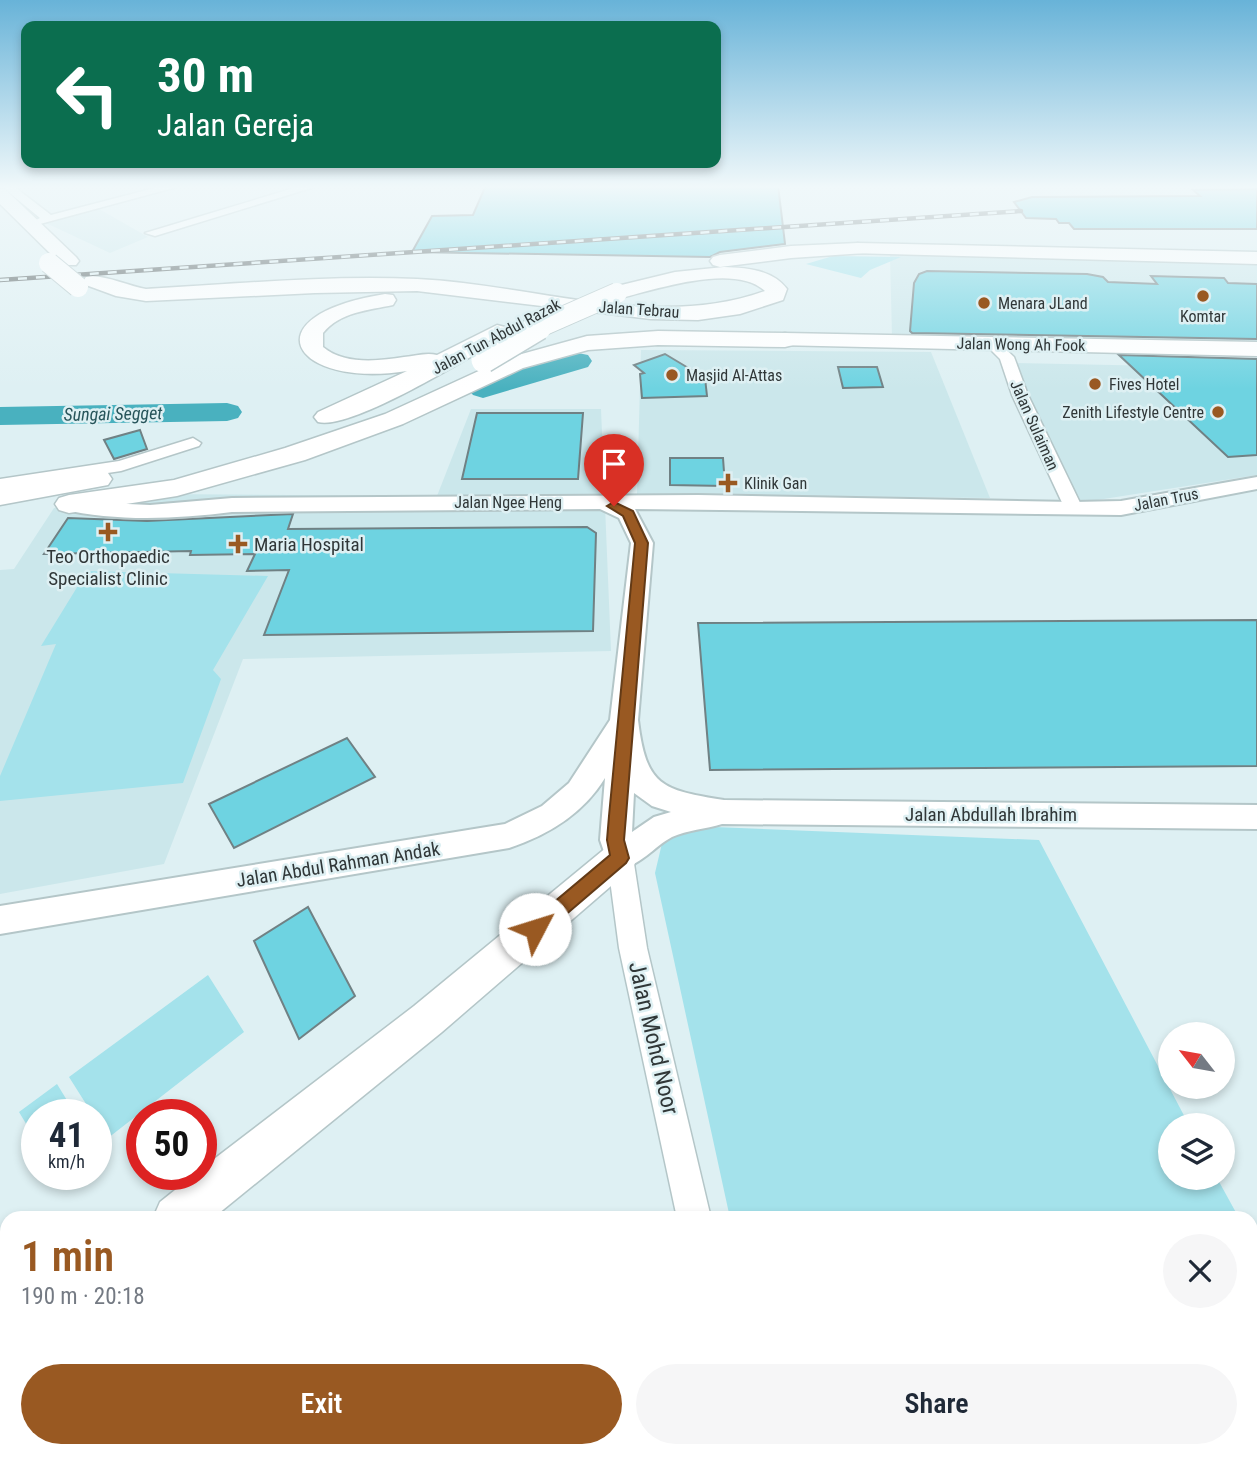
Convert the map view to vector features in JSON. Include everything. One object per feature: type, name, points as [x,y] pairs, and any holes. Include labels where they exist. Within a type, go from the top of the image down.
[{"type":"highway","name":"Jalan Tebrau","points":[[51,253],[86,284],[128,303],[214,305],[393,293],[428,295],[625,324],[785,340]]},
{"type":"highway","name":"Jalan Tun Abdul Razak","points":[[0,516],[69,504],[208,469],[311,436],[435,386],[476,354],[497,332],[692,264],[782,253]]},
{"type":"highway","name":"Jalan Tebrau","points":[[86,284],[145,295],[324,287],[446,287],[593,298],[640,312],[699,312],[734,308],[764,301],[775,295],[776,289],[764,280],[710,273]]},
{"type":"highway","name":"Jalan Tun Abdul Razak","points":[[0,496],[156,467],[276,435],[363,404],[437,367],[476,354],[617,293],[655,281],[710,273]]},
{"type":"highway","points":[[428,295],[369,302],[342,310],[313,329],[309,340],[313,351],[325,359],[372,368],[476,354]]},
{"type":"highway","points":[[69,504],[131,496],[199,482],[341,438],[394,419],[514,363],[587,343],[615,332],[625,324],[617,313],[593,298]]},
{"type":"highway","points":[[587,343],[658,338],[785,340]]},
{"type":"main road","name":"Jalan Tun Abdul Razak","points":[[1035,253],[1257,258]]},
{"type":"main road","name":"Jalan Wong Ah Fook","points":[[785,340],[1257,349]]},
{"type":"main road","points":[[185,1211],[428,1019],[620,858]]},
{"type":"street","name":"Jalan Sulaiman","points":[[992,344],[1007,357],[1020,396],[1074,509]]},
{"type":"street","points":[[0,484],[121,466],[193,443]]},
{"type":"street","points":[[199,482],[201,498],[232,505]]},
{"type":"street","name":"Jalan Trus","points":[[1074,509],[1121,508],[1253,486]]},
{"type":"street","points":[[602,502],[628,514],[642,543]]},
{"type":"street","name":"Jalan Ngee Heng","points":[[69,504],[102,511],[214,508],[232,505],[602,502],[1074,509]]},
{"type":"street","points":[[620,858],[616,840],[624,720],[642,543],[668,511],[698,502]]},
{"type":"street","name":"Jalan Abdullah Ibrahim","points":[[624,720],[628,750],[636,775],[651,789],[674,802],[724,813],[1257,817]]},
{"type":"street","name":"Jalan Abdul Rahman Andak","points":[[0,920],[509,836],[541,823],[566,807],[590,781],[624,720]]},
{"type":"street","name":"Jalan Abdullah Ibrahim","points":[[620,858],[665,826],[724,813]]},
{"type":"street","name":"Jalan Mohd Noor","points":[[620,858],[634,948],[692,1211]]},
{"type":"shaded area","points":[[890,255],[1257,262],[1257,345],[892,337]]},
{"type":"shaded area","points":[[833,256],[901,257],[870,270],[861,278],[806,264]]},
{"type":"shaded area","points":[[641,350],[931,352],[990,498],[637,494]]},
{"type":"shaded area","points":[[1014,363],[1257,368],[1257,475],[1078,503],[1027,399]]},
{"type":"shaded area","points":[[471,409],[601,409],[611,651],[243,659],[164,864],[0,894],[0,570],[14,569],[54,508],[159,494],[437,496]]},
{"type":"shaded area","points":[[87,571],[268,576],[213,670],[221,679],[183,783],[0,801],[0,776],[56,644],[41,646]]},
{"type":"shaded area","points":[[690,826],[1039,840],[1158,1066],[1158,1099],[1175,1099],[1183,1113],[1158,1113],[1158,1190],[1224,1190],[1235,1211],[728,1211],[655,873],[663,839]]},
{"type":"shaded area","points":[[208,975],[244,1032],[158,1099],[126,1099],[126,1124],[112,1135],[112,1099],[83,1099],[69,1077]]},
{"type":"shaded area","points":[[57,1084],[66,1099],[37,1099]]},
{"type":"building","points":[[471,253],[718,253],[710,257]]},
{"type":"building","points":[[927,271],[1087,274],[1103,277],[1108,282],[1157,284],[1151,276],[1224,278],[1228,283],[1257,284],[1257,339],[912,333],[914,283],[919,274]]},
{"type":"building","name":"Masjid Al-Attas","points":[[665,354],[705,378],[707,396],[642,398],[640,374],[644,373],[634,365]]},
{"type":"building","name":"Zenith Lifestyle Centre","points":[[1119,355],[1257,359],[1257,455],[1228,457]]},
{"type":"building","points":[[838,367],[877,367],[883,387],[843,388]]},
{"type":"building","points":[[477,413],[583,413],[578,479],[462,479]]},
{"type":"building","points":[[140,430],[147,449],[114,459],[104,440]]},
{"type":"building","points":[[670,458],[723,458],[725,486],[670,485]]},
{"type":"building","points":[[293,514],[288,529],[587,527],[596,533],[593,631],[264,635],[289,570],[247,571],[255,554],[190,555],[191,551],[44,554],[68,518],[147,521]]},
{"type":"building","points":[[1257,620],[1257,766],[710,770],[698,623]]},
{"type":"building","points":[[347,738],[375,777],[234,848],[209,804]]},
{"type":"building","points":[[308,907],[355,996],[299,1039],[254,941]]},
{"type":"waterway","name":"Sungai Segget","points":[[483,389],[578,361]]},
{"type":"waterway","name":"Sungai Segget","points":[[0,416],[227,412]]},
{"type":"railway","points":[[0,280],[400,253]]},
{"type":"place","name":"Komtar","points":[[1203,296]]},
{"type":"place","name":"Menara JLand","points":[[984,303]]},
{"type":"place","name":"Masjid Al-Attas","points":[[672,375]]},
{"type":"place","name":"Fives Hotel","points":[[1095,384]]},
{"type":"place","name":"Zenith Lifestyle Centre","points":[[1218,412]]},
{"type":"place","name":"Klinik Gan","points":[[728,483]]},
{"type":"place","name":"Teo Orthopaedic Specialist Clinic","points":[[108,532]]},
{"type":"place","name":"Maria Hospital","points":[[238,544]]},
{"type":"route","points":[[535,929],[620,858],[616,840],[617,816],[642,543],[628,514],[614,506]]}]
